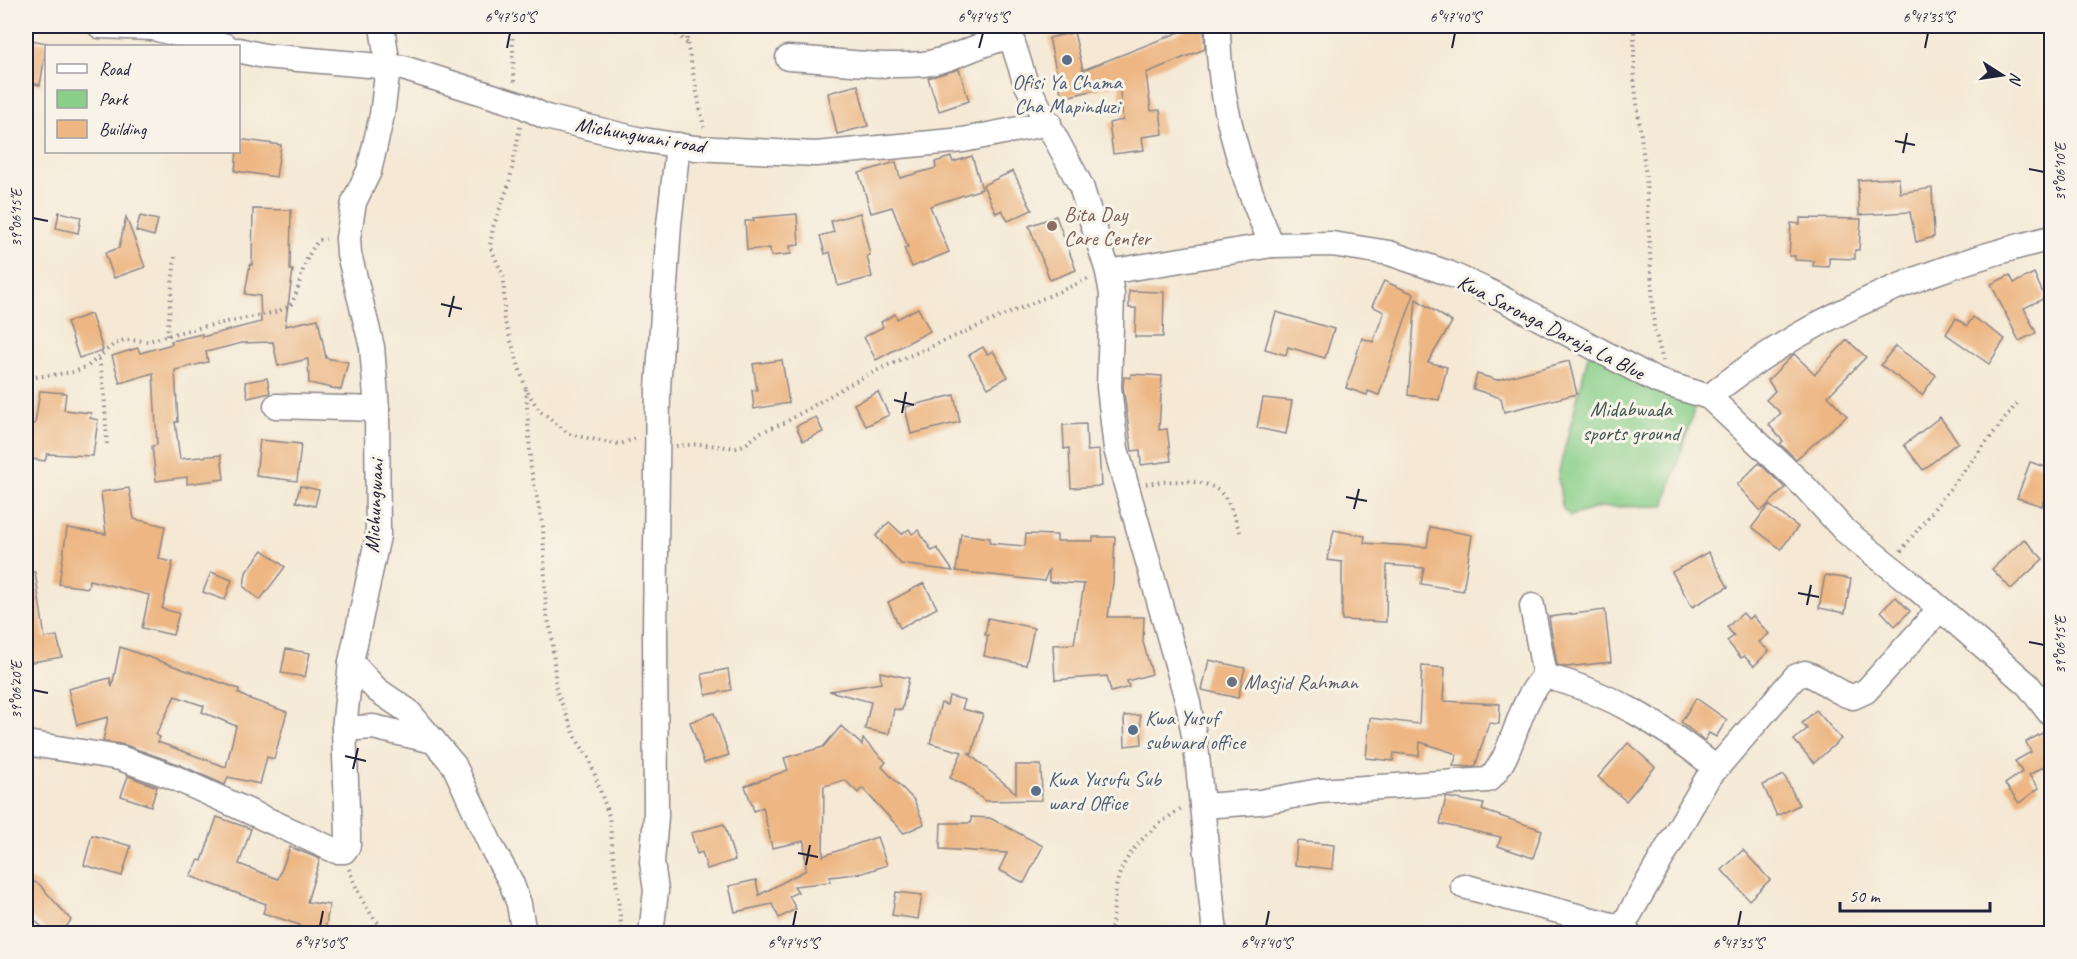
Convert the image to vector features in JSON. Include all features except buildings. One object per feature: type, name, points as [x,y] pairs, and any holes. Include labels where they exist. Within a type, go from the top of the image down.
[{"type":"street","points":[[100,26],[153,28],[222,45]]},
{"type":"street","name":"Michungwani","points":[[344,851],[348,846],[348,836],[344,729],[351,663],[378,536],[377,409],[372,346],[349,254],[348,238],[354,202],[369,171],[381,115],[387,67],[382,26]]},
{"type":"street","points":[[1218,26],[1218,51],[1224,96],[1236,149],[1249,192],[1272,245]]},
{"type":"street","points":[[788,58],[877,64],[923,63],[959,56],[1012,31],[1025,81],[1081,186],[1108,272],[1112,294],[1109,387],[1116,449],[1188,703],[1215,933]]},
{"type":"street","name":"Michungwani road","points":[[240,50],[264,56],[419,72],[521,105],[546,117],[637,139],[710,148],[816,154],[963,140],[1049,123]]},
{"type":"street","points":[[651,933],[656,891],[652,862],[656,817],[655,631],[658,437],[669,224],[678,145]]},
{"type":"street","points":[[1709,397],[1773,349],[1894,286],[1985,254],[2052,238]]},
{"type":"street","name":"Kwa Saronga Daraja La Blue","points":[[1108,272],[1272,245],[1356,246],[1389,253],[1448,273],[1488,291],[1648,377],[1709,397],[1805,488],[1844,530],[1889,565],[2028,685],[2052,716]]},
{"type":"street","points":[[276,406],[377,409]]},
{"type":"street","points":[[1201,801],[1260,802],[1319,791],[1488,780],[1495,774],[1526,700],[1545,676],[1532,606]]},
{"type":"street","points":[[1463,886],[1625,931],[1716,768],[1795,677],[1805,673],[1814,675],[1843,695],[1853,697],[1866,691],[1940,609]]},
{"type":"street","points":[[351,663],[377,690],[408,711],[454,765],[492,848],[511,882],[519,904],[524,933]]},
{"type":"street","points":[[1545,676],[1606,696],[1670,734],[1716,768]]},
{"type":"street","points":[[344,729],[373,727],[434,741]]},
{"type":"street","points":[[26,743],[120,758],[173,777],[336,851],[344,851]]},
{"type":"path","points":[[512,26],[514,87],[521,105],[516,155],[509,184],[493,226],[490,246],[504,278],[504,318],[526,389],[531,469],[543,527],[546,612],[552,634],[556,690],[577,740],[589,758],[609,816],[622,933]]},
{"type":"path","points":[[668,26],[687,43]]},
{"type":"path","points":[[687,26],[687,43],[710,148]]},
{"type":"path","points":[[1634,26],[1634,78],[1646,177],[1654,327],[1669,385]]},
{"type":"path","points":[[36,377],[74,372],[124,340],[148,341],[276,312],[290,306],[302,267],[319,240],[348,238]]},
{"type":"path","points":[[167,336],[175,257]]},
{"type":"path","points":[[526,389],[538,409],[555,425],[582,438],[621,444],[658,437],[736,448],[746,444],[761,432],[784,423],[848,384],[886,366],[1012,314],[1052,293],[1108,272]]},
{"type":"path","points":[[98,358],[104,388],[106,446]]},
{"type":"path","points":[[1889,565],[2018,402]]},
{"type":"path","points":[[1128,490],[1163,481],[1209,486],[1218,490],[1225,498],[1241,534]]},
{"type":"path","points":[[1110,933],[1115,914],[1118,879],[1130,853],[1166,819],[1201,801]]},
{"type":"path","points":[[344,851],[355,886],[376,921],[393,933]]},
{"type":"green space","name":"Midabwada sports ground","points":[[1592,340],[1669,373],[1700,391],[1664,506],[1600,507],[1570,516],[1562,508],[1558,475]]},
{"type":"place","name":"Ofisi Ya Chama Cha Mapinduzi","points":[[1067,60]]},
{"type":"place","name":"Bita Day Care Center","points":[[1052,226]]},
{"type":"place","name":"Masjid Rahman","points":[[1232,682]]},
{"type":"place","name":"Kwa Yusuf subward office","points":[[1133,730]]},
{"type":"place","name":"Kwa Yusufu Sub ward Office","points":[[1036,791]]}]
